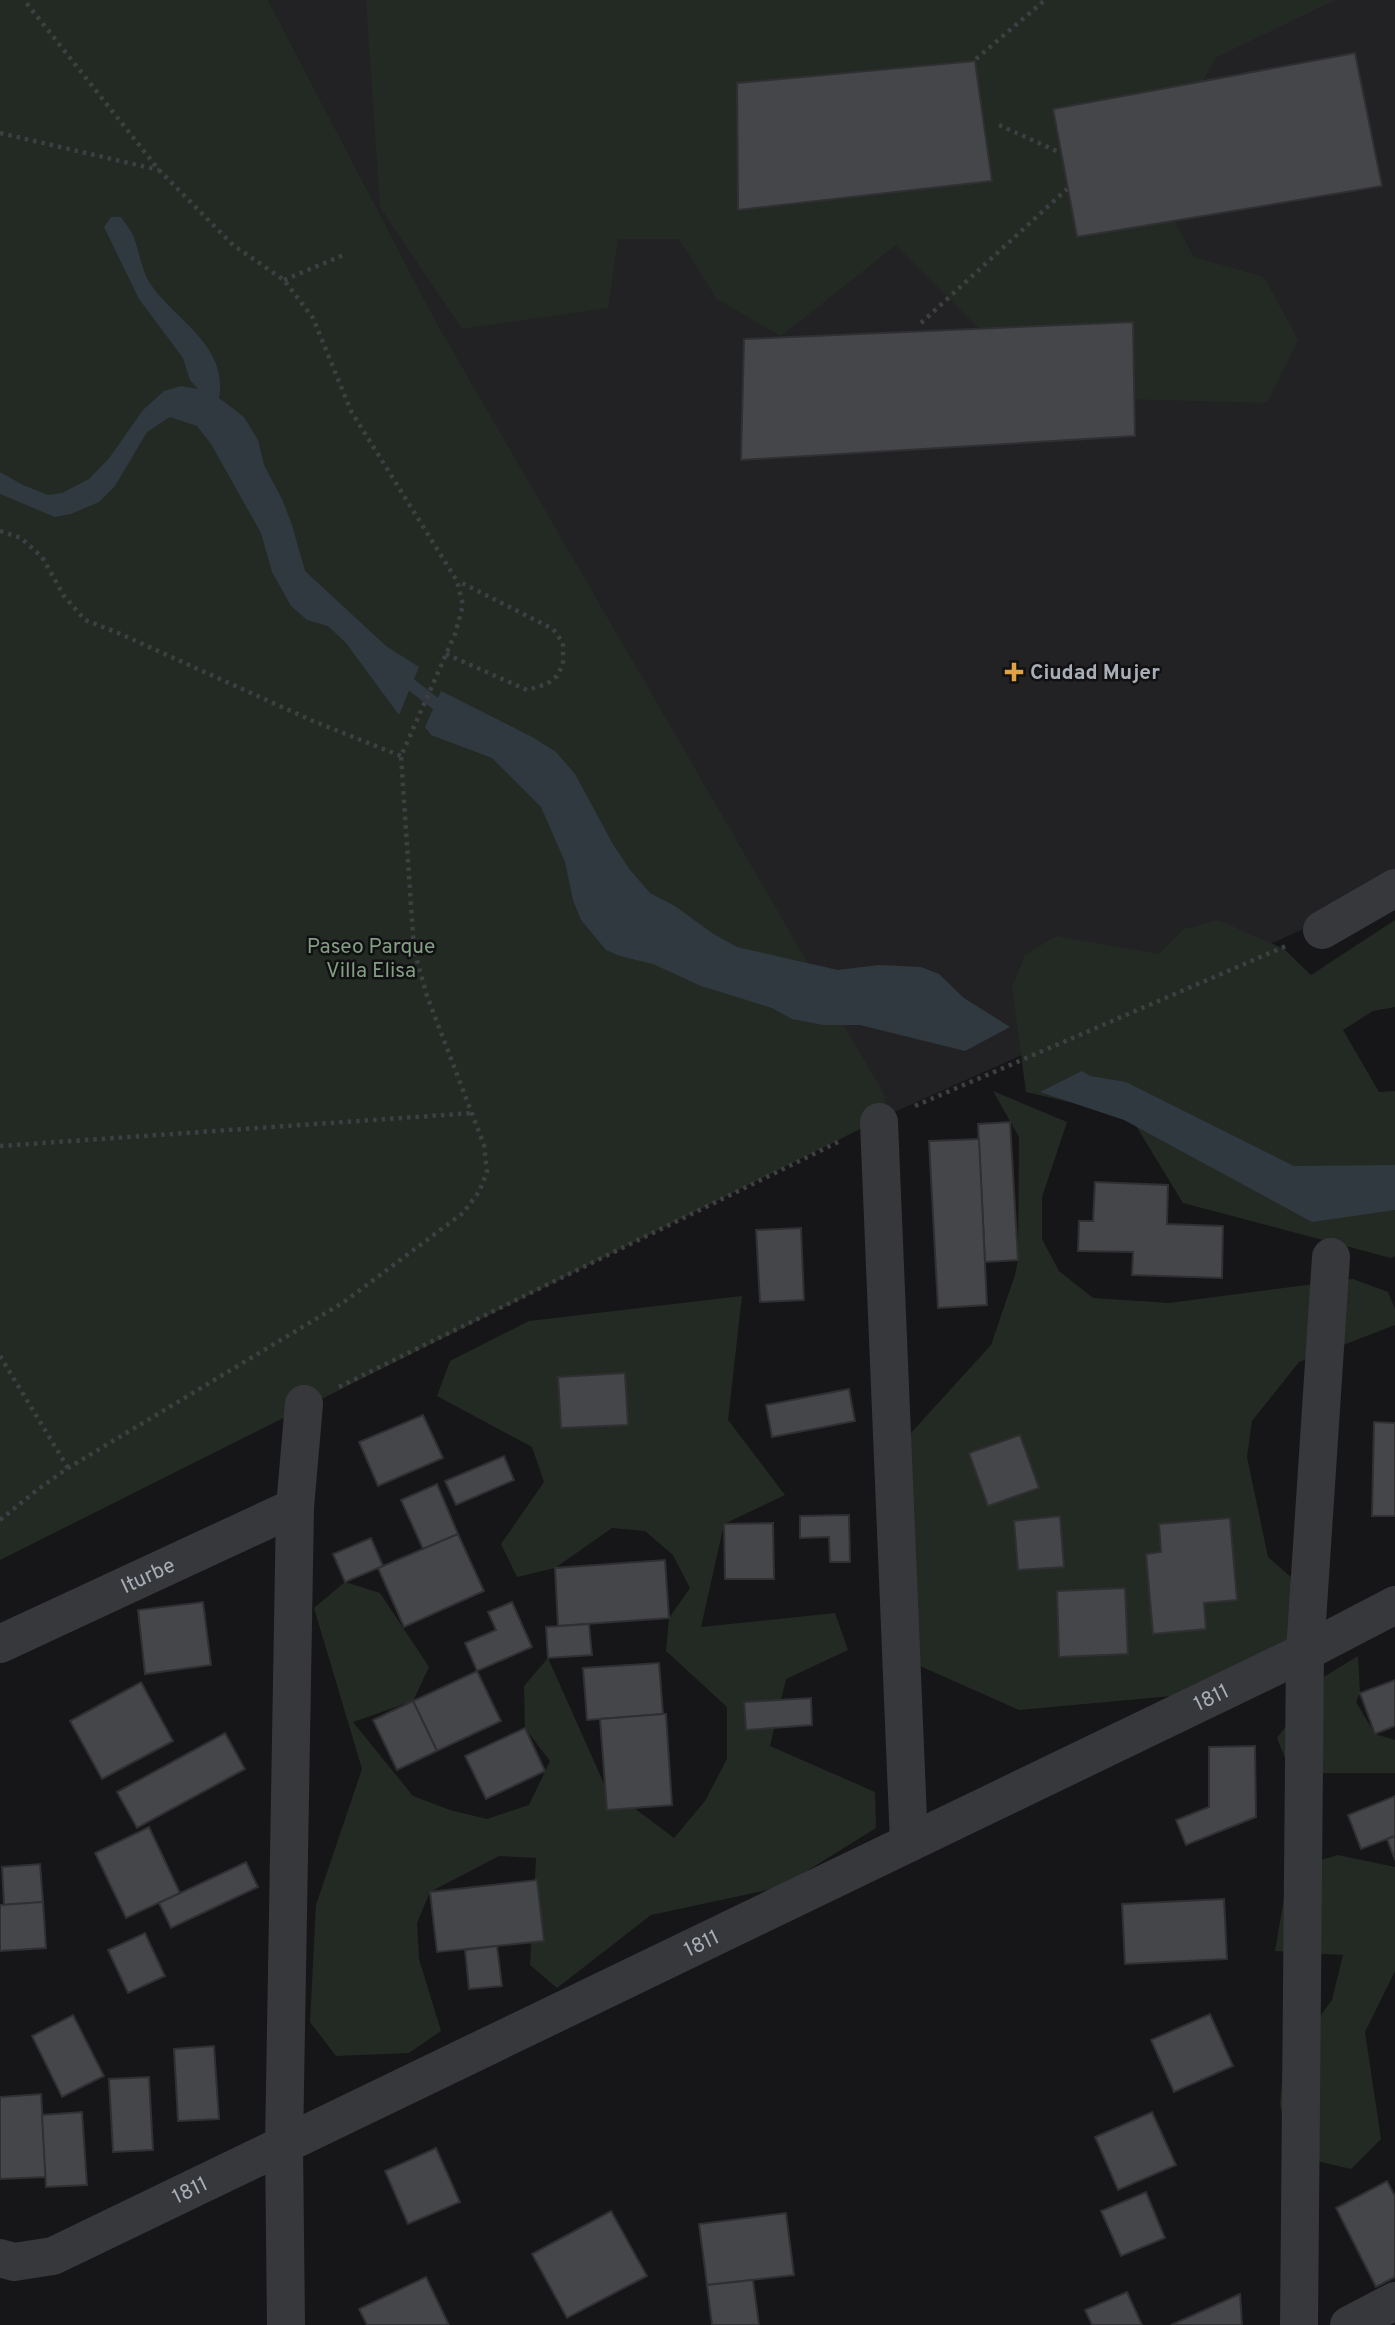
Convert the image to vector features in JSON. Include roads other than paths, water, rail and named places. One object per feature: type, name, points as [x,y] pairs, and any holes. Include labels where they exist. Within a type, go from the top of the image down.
[{"type":"street","points":[[1322,930],[1395,888]]},
{"type":"street","points":[[879,1122],[909,1843]]},
{"type":"street","points":[[1299,2325],[1304,1652],[1331,1257]]},
{"type":"street","points":[[286,2325],[285,2145],[295,1507],[304,1404]]},
{"type":"street","name":"Iturbe","points":[[0,1644],[295,1507]]},
{"type":"street","name":"1811","points":[[0,2258],[14,2262],[53,2256],[1304,1652],[1395,1605]]},
{"type":"street","points":[[1349,2325],[1395,2301]]},
{"type":"waterway","points":[[400,676],[449,714]]},
{"type":"place","name":"Ciudad Mujer","points":[[1014,672]]},
{"type":"park label","name":"Paseo Parque Villa Elisa","points":[[371,958]]}]
